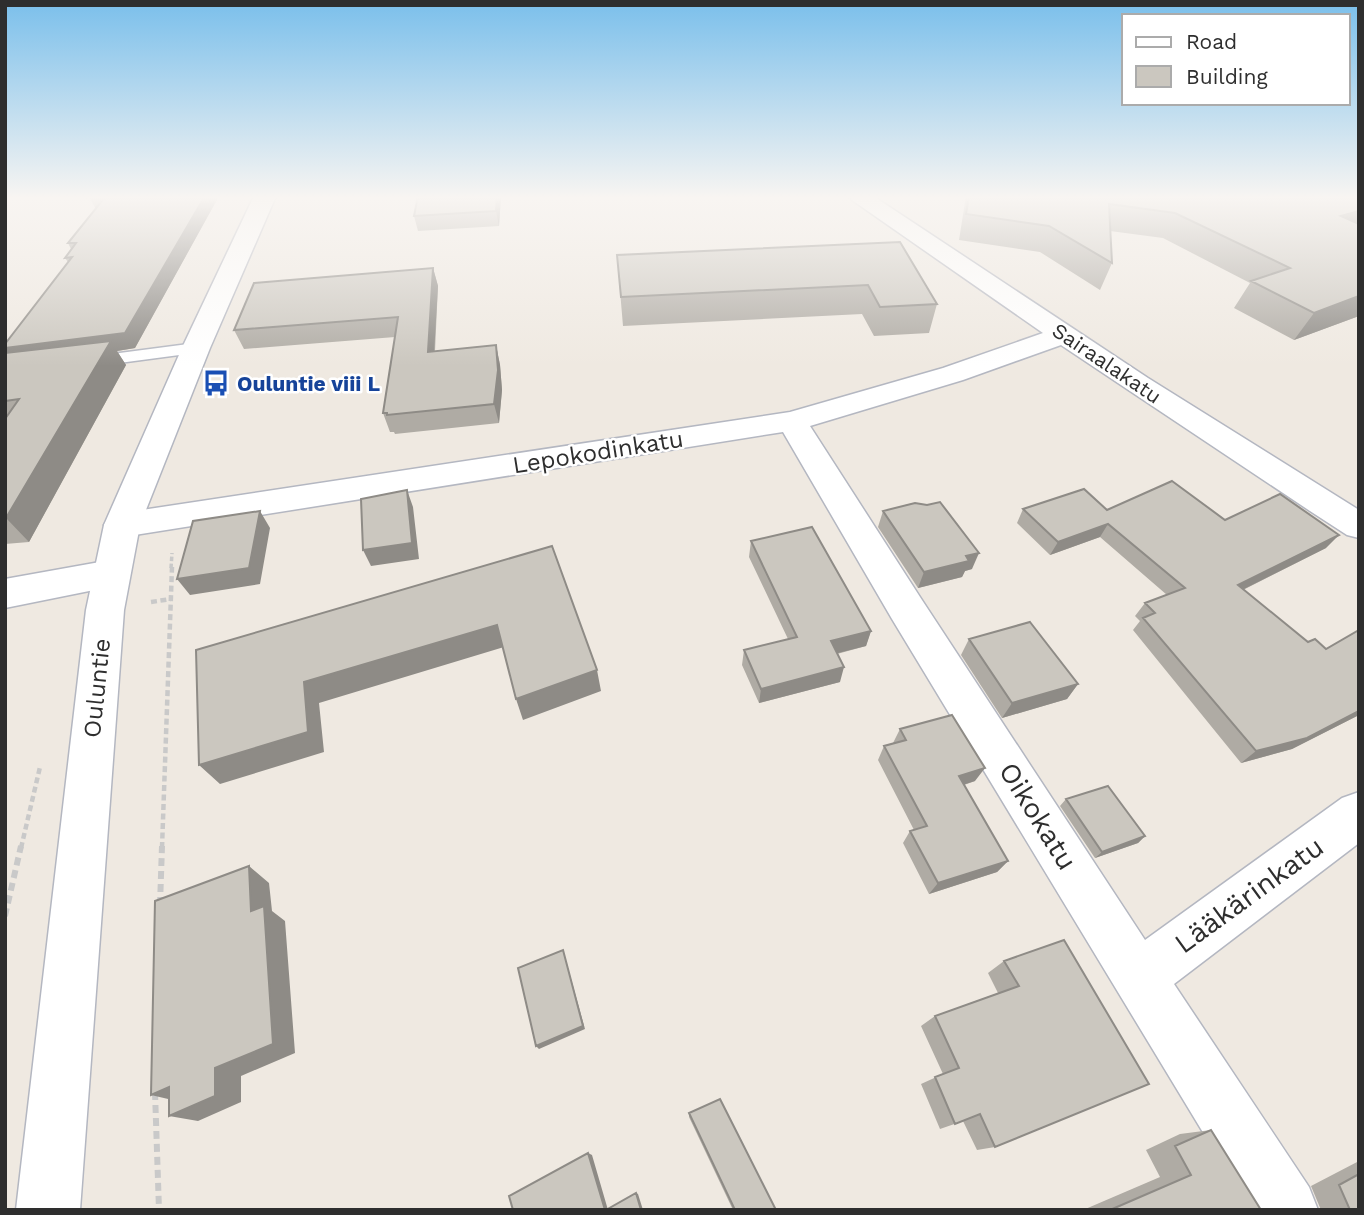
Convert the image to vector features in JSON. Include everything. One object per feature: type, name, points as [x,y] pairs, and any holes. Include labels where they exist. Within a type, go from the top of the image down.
[{"type":"street","name":"Ouluntie","points":[[48,1210],[101,651],[111,575],[122,525],[239,253]]},
{"type":"street","name":"Sairaalakatu","points":[[948,253],[1064,335],[1272,473],[1359,526]]},
{"type":"street","name":"Lepokodinkatu","points":[[122,525],[529,464],[792,421],[953,374],[1064,335]]},
{"type":"street","name":"Oikokatu","points":[[792,421],[906,608],[1286,1210]]},
{"type":"street","points":[[5,594],[111,575]]},
{"type":"street","name":"Lääkärinkatu","points":[[1140,976],[1359,814]]},
{"type":"lane","points":[[74,365],[196,348]]},
{"type":"path","points":[[159,912],[171,599]]},
{"type":"path","points":[[155,1077],[159,1210]]},
{"type":"building","points":[[69,253],[172,253],[125,333],[5,348],[5,344],[72,257],[65,258]]},
{"type":"building","points":[[906,253],[937,304],[880,307],[868,285],[621,297],[617,255]]},
{"type":"building","points":[[1094,253],[1111,253],[1112,263]]},
{"type":"building","points":[[1258,253],[1359,253],[1359,296],[1314,313],[1251,281],[1290,268]]},
{"type":"building","points":[[433,268],[428,352],[496,345],[498,370],[494,404],[387,415],[383,413],[398,317],[234,330],[254,283]]},
{"type":"building","points":[[111,341],[5,518],[5,419],[19,399],[5,401],[5,353]]},
{"type":"building","points":[[1172,481],[1225,520],[1280,494],[1339,535],[1238,585],[1308,642],[1315,639],[1326,649],[1359,630],[1359,711],[1307,738],[1256,751],[1143,618],[1155,613],[1145,603],[1185,588],[1108,524],[1058,542],[1023,509],[1084,489],[1107,510]]},
{"type":"building","points":[[407,490],[412,543],[363,550],[361,499]]},
{"type":"building","points":[[940,502],[979,553],[966,556],[969,561],[924,572],[883,511],[915,503],[927,505]]},
{"type":"building","points":[[260,511],[249,568],[177,579],[193,521]]},
{"type":"building","points":[[812,527],[871,631],[831,641],[844,667],[761,689],[744,650],[797,637],[751,541]]},
{"type":"building","points":[[552,546],[597,670],[516,699],[497,625],[304,682],[308,732],[199,765],[196,650]]},
{"type":"building","points":[[1030,622],[1078,684],[1012,703],[969,639]]},
{"type":"building","points":[[952,715],[985,768],[959,776],[1008,861],[938,883],[910,831],[927,826],[884,746],[906,740],[900,729]]},
{"type":"building","points":[[1108,786],[1145,836],[1102,852],[1066,799]]},
{"type":"building","points":[[249,866],[251,911],[264,906],[273,1044],[215,1068],[215,1096],[169,1116],[169,1087],[151,1095],[155,901]]},
{"type":"building","points":[[1064,940],[1149,1084],[995,1147],[980,1114],[955,1124],[935,1077],[959,1068],[935,1016],[1019,986],[1004,961]]},
{"type":"building","points":[[563,950],[583,1026],[536,1046],[518,968]]},
{"type":"building","points":[[720,1099],[776,1210],[735,1210],[689,1113]]},
{"type":"building","points":[[1211,1130],[1261,1210],[1110,1210],[1191,1175],[1175,1146]]},
{"type":"building","points":[[588,1153],[605,1210],[513,1210],[509,1196]]},
{"type":"building","points":[[1359,1174],[1359,1210],[1350,1210],[1339,1185]]},
{"type":"building","points":[[636,1193],[641,1210],[606,1210]]},
{"type":"place","name":"Ouluntie viii L","points":[[216,383]]}]
